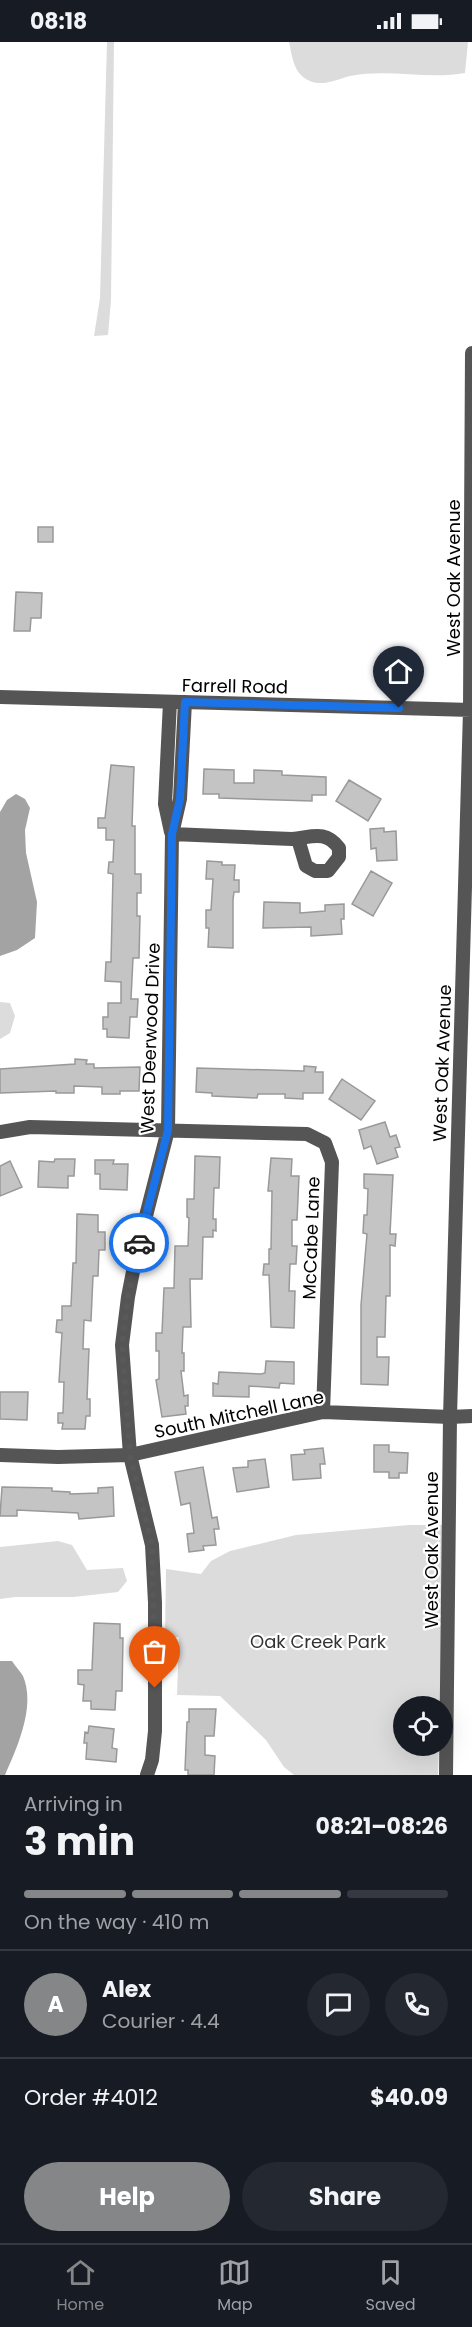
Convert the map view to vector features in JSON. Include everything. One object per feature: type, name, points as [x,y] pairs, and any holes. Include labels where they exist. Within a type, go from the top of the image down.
[{"type":"street","name":"West Oak Avenue","points":[[447,1775],[450,1417],[471,710],[472,353]]},
{"type":"street","name":"Farrell Road","points":[[0,697],[471,710]]},
{"type":"street","name":"West Deerwood Drive","points":[[170,702],[165,804],[172,834]]},
{"type":"street","name":"West Deerwood Drive","points":[[147,1775],[152,1760],[155,1731],[155,1603],[152,1545],[130,1455],[122,1345],[137,1251],[168,1130],[172,834],[180,799],[185,702]]},
{"type":"street","points":[[172,834],[298,838]]},
{"type":"street","name":"McCabe Lane","points":[[0,1132],[30,1127],[307,1134],[325,1143],[332,1162],[323,1412]]},
{"type":"street","name":"South Mitchell Lane","points":[[0,1455],[57,1457],[130,1455],[323,1412],[472,1416]]},
{"type":"green space","points":[[107,42],[114,42],[111,300],[108,335],[94,336],[100,298]]},
{"type":"green space","points":[[289,42],[468,42],[465,73],[451,75],[364,74],[317,83],[306,79],[298,72]]},
{"type":"green space","points":[[0,1002],[10,1003],[15,1016],[10,1033],[0,1039]]},
{"type":"green space","name":"Oak Creek Park","points":[[409,1525],[444,1525],[440,1696],[393,1696],[393,1756],[439,1756],[438,1775],[294,1775],[284,1767],[266,1740],[220,1696],[177,1695],[179,1637],[165,1637],[166,1569],[201,1574],[211,1561],[230,1551],[296,1535]]},
{"type":"green space","points":[[58,1541],[72,1545],[87,1570],[123,1568],[127,1581],[118,1592],[73,1597],[0,1599],[0,1547]]},
{"type":"shaded area","points":[[16,794],[25,799],[30,808],[25,830],[26,853],[37,902],[35,938],[17,950],[0,956],[0,812],[7,800]]},
{"type":"shaded area","points":[[0,1661],[12,1661],[22,1674],[27,1700],[23,1727],[5,1775],[0,1775]]},
{"type":"building","points":[[38,527],[53,527],[53,542],[38,542]]},
{"type":"building","points":[[16,592],[42,593],[41,618],[31,618],[30,631],[14,631]]},
{"type":"building","points":[[111,765],[134,767],[132,826],[135,826],[135,874],[141,874],[141,893],[137,893],[137,916],[140,916],[139,958],[133,958],[131,999],[138,999],[137,1017],[130,1017],[129,1038],[107,1037],[107,1029],[103,1029],[103,1017],[108,1017],[108,1003],[121,1003],[121,982],[105,981],[106,962],[111,962],[113,874],[108,873],[109,862],[113,862],[114,840],[106,840],[106,828],[98,828],[98,818],[105,818]]},
{"type":"building","points":[[204,769],[234,770],[234,783],[254,783],[254,770],[282,771],[282,775],[326,777],[326,795],[312,795],[312,801],[219,798],[219,794],[203,794]]},
{"type":"building","points":[[349,780],[381,799],[368,821],[336,801]]},
{"type":"building","points":[[384,828],[384,832],[396,831],[397,860],[377,861],[376,848],[371,849],[370,829]]},
{"type":"building","points":[[207,861],[222,862],[222,865],[235,865],[234,880],[239,880],[239,892],[234,892],[233,900],[233,948],[208,947],[209,928],[206,928],[206,910],[211,910],[213,879],[206,879]]},
{"type":"building","points":[[371,871],[392,883],[373,916],[352,904]]},
{"type":"building","points":[[264,902],[300,903],[300,913],[325,911],[325,905],[344,904],[344,919],[341,919],[342,934],[311,936],[311,927],[263,928]]},
{"type":"building","points":[[75,1059],[87,1060],[86,1064],[94,1064],[94,1068],[140,1067],[139,1091],[102,1094],[102,1087],[74,1086],[74,1093],[56,1093],[56,1091],[0,1093],[0,1069],[75,1064]]},
{"type":"building","points":[[304,1066],[316,1067],[315,1072],[323,1072],[323,1093],[303,1093],[303,1099],[285,1098],[285,1094],[258,1094],[257,1098],[212,1096],[212,1093],[196,1092],[197,1068],[304,1071]]},
{"type":"building","points":[[342,1079],[375,1101],[361,1120],[329,1099]]},
{"type":"building","points":[[385,1122],[390,1137],[396,1135],[400,1147],[395,1148],[398,1157],[377,1164],[371,1146],[364,1149],[359,1130]]},
{"type":"building","points":[[195,1156],[220,1157],[219,1188],[214,1188],[213,1219],[216,1219],[216,1231],[213,1230],[213,1237],[203,1237],[202,1279],[190,1279],[191,1327],[183,1327],[184,1371],[181,1371],[184,1396],[188,1395],[188,1406],[185,1406],[186,1414],[162,1417],[156,1380],[159,1379],[159,1351],[156,1351],[156,1333],[162,1333],[164,1288],[174,1288],[175,1246],[188,1246],[187,1199],[194,1199]]},
{"type":"building","points":[[271,1158],[292,1159],[291,1176],[299,1176],[297,1220],[292,1220],[292,1246],[297,1246],[296,1264],[290,1264],[289,1291],[295,1291],[294,1328],[271,1327],[269,1275],[263,1275],[264,1264],[269,1264],[269,1249],[271,1249],[272,1191],[268,1191]]},
{"type":"building","points":[[55,1159],[75,1159],[74,1176],[68,1176],[68,1188],[38,1187],[39,1161],[54,1162]]},
{"type":"building","points":[[95,1160],[114,1160],[113,1164],[128,1164],[127,1190],[100,1189],[100,1174],[95,1174]]},
{"type":"building","points":[[10,1161],[22,1187],[0,1196],[0,1166]]},
{"type":"building","points":[[364,1174],[393,1175],[390,1234],[396,1234],[395,1246],[390,1245],[390,1296],[386,1296],[385,1337],[377,1337],[377,1357],[389,1357],[388,1385],[361,1384],[361,1305],[367,1234],[363,1233],[364,1215],[367,1215],[368,1189],[364,1188]]},
{"type":"building","points":[[77,1214],[98,1215],[98,1232],[105,1232],[105,1250],[99,1250],[98,1276],[93,1276],[91,1321],[84,1320],[83,1349],[89,1349],[87,1399],[90,1399],[90,1416],[86,1416],[85,1429],[62,1429],[63,1423],[58,1423],[58,1413],[63,1413],[64,1382],[59,1382],[62,1333],[56,1332],[57,1320],[62,1320],[62,1306],[71,1306],[73,1263],[76,1263]]},
{"type":"building","points":[[266,1361],[294,1362],[294,1384],[280,1383],[279,1388],[249,1386],[249,1397],[213,1396],[213,1383],[218,1384],[219,1372],[261,1374],[265,1373]]},
{"type":"building","points":[[0,1392],[28,1392],[27,1420],[0,1419]]},
{"type":"building","points":[[374,1445],[389,1445],[389,1452],[408,1453],[407,1473],[399,1473],[399,1478],[389,1478],[389,1472],[374,1472]]},
{"type":"building","points":[[323,1448],[325,1464],[320,1464],[321,1478],[293,1480],[291,1455],[305,1454],[304,1450]]},
{"type":"building","points":[[265,1459],[269,1487],[237,1492],[233,1468],[248,1467],[248,1461]]},
{"type":"building","points":[[203,1467],[212,1518],[217,1517],[219,1529],[214,1529],[216,1545],[203,1546],[204,1550],[189,1552],[187,1534],[194,1533],[190,1503],[181,1505],[175,1472]]},
{"type":"building","points":[[2,1487],[52,1488],[52,1491],[70,1492],[70,1494],[98,1493],[98,1488],[113,1487],[114,1516],[79,1519],[78,1513],[17,1510],[17,1516],[0,1516]]},
{"type":"building","points":[[94,1623],[120,1624],[120,1638],[123,1638],[122,1691],[116,1691],[115,1710],[91,1709],[91,1701],[83,1701],[84,1685],[78,1684],[78,1670],[92,1670]]},
{"type":"building","points":[[189,1709],[216,1709],[214,1736],[205,1736],[205,1755],[215,1756],[214,1775],[188,1775],[188,1770],[185,1770]]},
{"type":"building","points":[[89,1726],[114,1729],[112,1748],[117,1749],[116,1762],[86,1759],[85,1732],[88,1733]]},
{"type":"way so far","points":[[139,1243],[128,1297],[122,1345],[125,1413],[130,1455],[152,1545],[155,1688]]},
{"type":"route","points":[[139,1243],[168,1130],[172,834],[180,799],[185,702],[399,708]]}]
